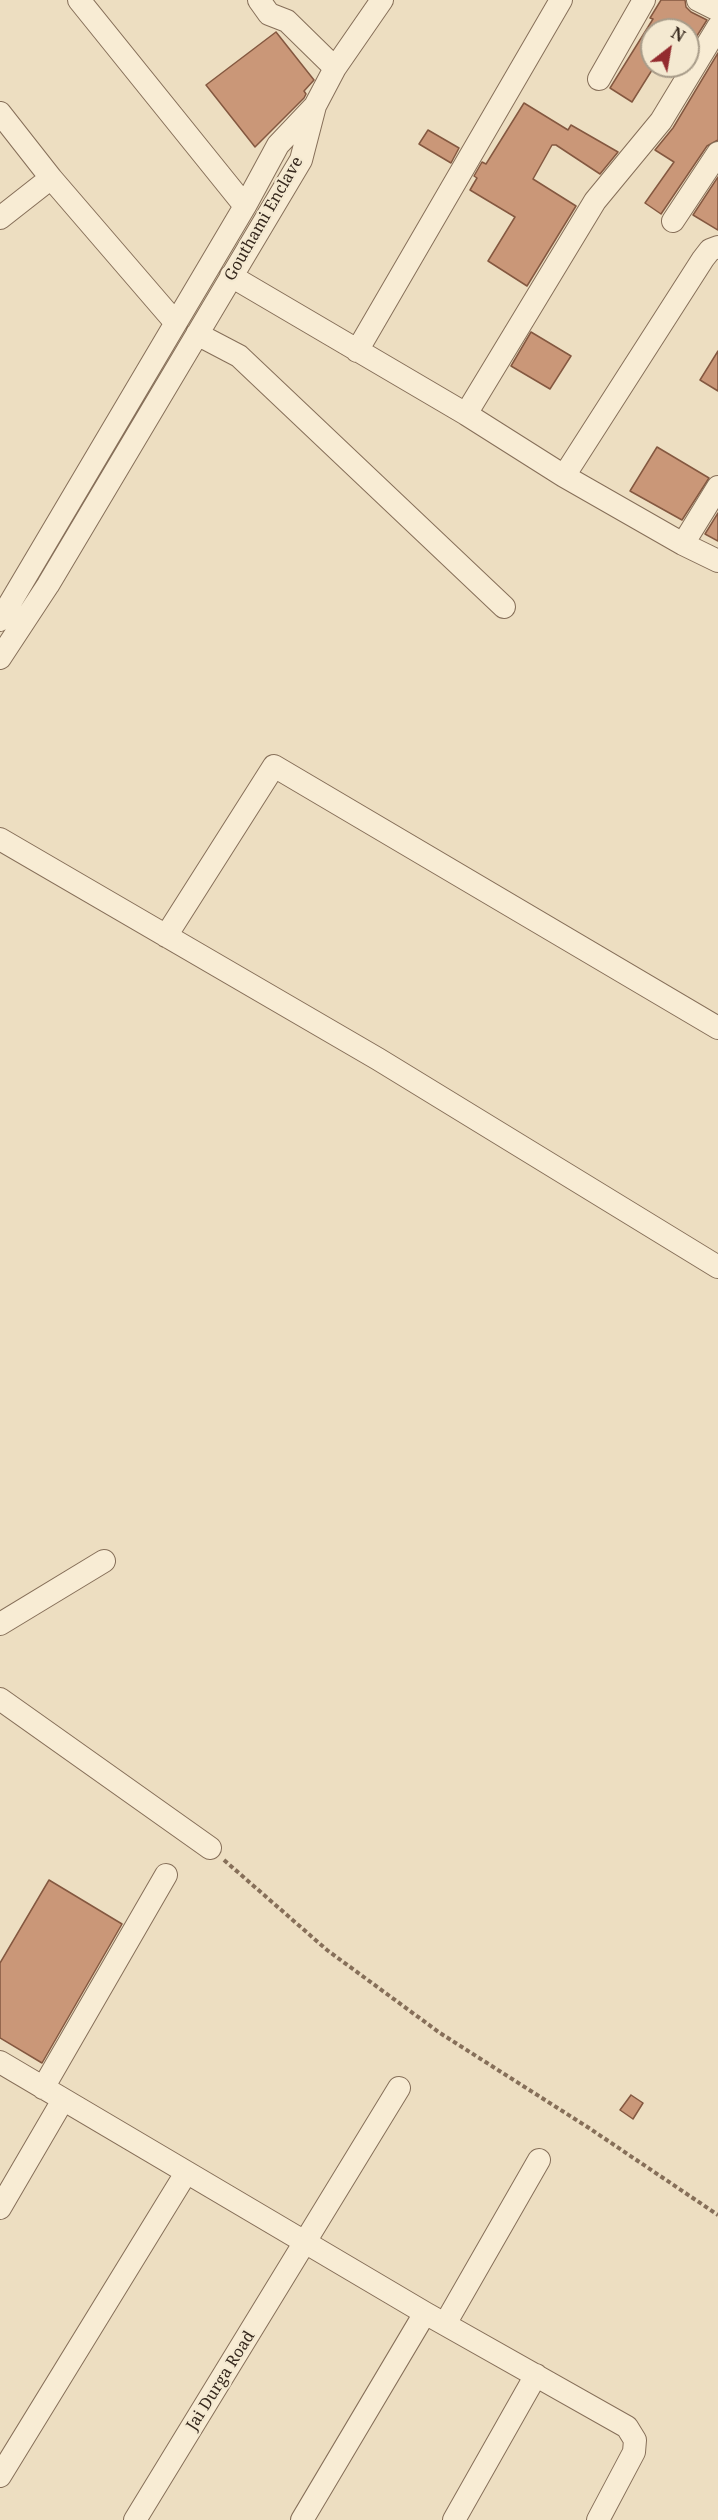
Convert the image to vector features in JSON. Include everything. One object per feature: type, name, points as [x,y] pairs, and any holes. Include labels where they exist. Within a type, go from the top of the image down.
[{"type":"street","points":[[80,0],[245,206]]},
{"type":"street","points":[[258,0],[269,14],[286,11],[335,68]]},
{"type":"street","points":[[315,106],[335,68],[382,0]]},
{"type":"street","points":[[357,351],[561,0]]},
{"type":"street","points":[[599,79],[644,0]]},
{"type":"street","points":[[698,0],[718,10]]},
{"type":"street","points":[[466,414],[595,201],[661,121],[718,27]]},
{"type":"street","name":"Gouthami Enclave","points":[[0,620],[245,206],[278,145],[315,106]]},
{"type":"street","name":"Gouthami Enclave","points":[[0,658],[48,585],[301,160],[315,106]]},
{"type":"street","points":[[0,113],[51,178],[175,322]]},
{"type":"street","points":[[673,221],[718,153]]},
{"type":"street","points":[[0,218],[51,178]]},
{"type":"street","points":[[564,476],[703,259],[710,250],[718,247]]},
{"type":"street","points":[[231,276],[466,414],[564,476],[683,544],[718,561]]},
{"type":"street","points":[[197,334],[239,356],[504,607]]},
{"type":"street","points":[[683,544],[718,487]]},
{"type":"street","points":[[166,936],[274,766],[718,1028]]},
{"type":"street","points":[[0,839],[378,1059],[718,1267]]},
{"type":"street","points":[[0,1624],[104,1561]]},
{"type":"street","points":[[0,1699],[210,1848]]},
{"type":"street","points":[[43,2088],[166,1875]]},
{"type":"street","points":[[0,2062],[425,2313],[627,2427],[635,2440],[634,2452],[598,2520]]},
{"type":"street","name":"Jai Durga Road","points":[[135,2520],[307,2242],[399,2088]]},
{"type":"street","points":[[0,2208],[63,2100]]},
{"type":"street","points":[[445,2324],[539,2160]]},
{"type":"street","points":[[1,2473],[186,2173]]},
{"type":"street","points":[[302,2520],[425,2313]]},
{"type":"street","points":[[454,2520],[536,2375]]},
{"type":"path","points":[[210,1848],[327,1950],[440,2033],[589,2128],[718,2215]]},
{"type":"building","points":[[661,0],[685,0],[686,7],[691,12],[707,20],[700,31],[700,18],[650,18]]},
{"type":"building","points":[[276,32],[314,80],[304,91],[306,94],[304,98],[255,147],[206,85]]},
{"type":"building","points":[[640,40],[640,78],[647,78],[632,102],[610,88]]},
{"type":"building","points":[[718,53],[718,140],[707,146],[661,214],[645,203],[674,162],[655,150],[673,128]]},
{"type":"building","points":[[524,103],[568,130],[571,125],[618,152],[600,174],[556,145],[552,145],[533,179],[576,206],[527,286],[488,261],[515,217],[470,190],[477,178],[474,176],[482,162],[486,164]]},
{"type":"building","points":[[428,130],[459,148],[451,163],[419,144]]},
{"type":"building","points":[[718,177],[718,230],[693,215]]},
{"type":"building","points":[[531,332],[571,356],[550,389],[511,366]]},
{"type":"building","points":[[718,351],[718,391],[700,380]]},
{"type":"building","points":[[657,447],[709,478],[682,520],[630,491]]},
{"type":"building","points":[[718,513],[718,541],[705,534]]},
{"type":"building","points":[[49,1880],[122,1924],[42,2063],[0,2038],[0,1963]]},
{"type":"building","points":[[631,2095],[643,2103],[633,2119],[620,2110]]}]
